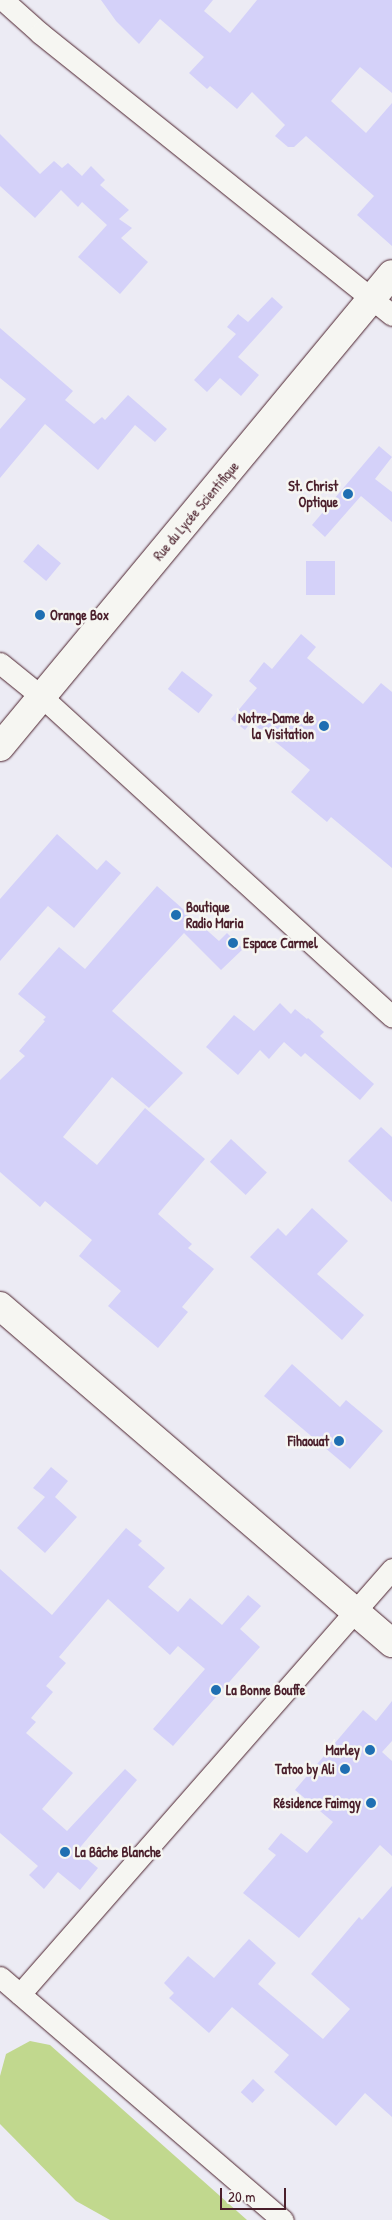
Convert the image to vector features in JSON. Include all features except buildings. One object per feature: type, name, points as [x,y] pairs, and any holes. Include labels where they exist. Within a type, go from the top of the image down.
[{"type":"street","points":[[3,0],[40,33],[372,297],[392,315]]},
{"type":"street","name":"Rue du Lycée Scientifique","points":[[0,747],[392,274]]},
{"type":"street","points":[[0,663],[42,697],[392,1017]]},
{"type":"street","points":[[0,1306],[392,1643]]},
{"type":"street","points":[[20,1994],[392,1569]]},
{"type":"street","points":[[0,1976],[283,2220]]},
{"type":"green space","points":[[30,2041],[50,2045],[247,2220],[110,2220],[76,2201],[0,2124],[0,2076],[6,2054]]},
{"type":"place","name":"St. Christ Optique","points":[[348,494]]},
{"type":"place","name":"Orange Box","points":[[40,615]]},
{"type":"place","name":"Notre-Dame de la Visitation","points":[[324,726]]},
{"type":"place","name":"Boutique Radio Maria","points":[[176,915]]},
{"type":"place","name":"Espace Carmel","points":[[233,943]]},
{"type":"place","name":"Fihaouat","points":[[339,1441]]},
{"type":"place","name":"La Bonne Bouffe","points":[[216,1690]]},
{"type":"place","name":"Marley","points":[[370,1750]]},
{"type":"place","name":"Tatoo by Ali","points":[[345,1769]]},
{"type":"place","name":"Résidence Faimgy","points":[[371,1803]]},
{"type":"place","name":"La Bâche Blanche","points":[[65,1852]]}]
